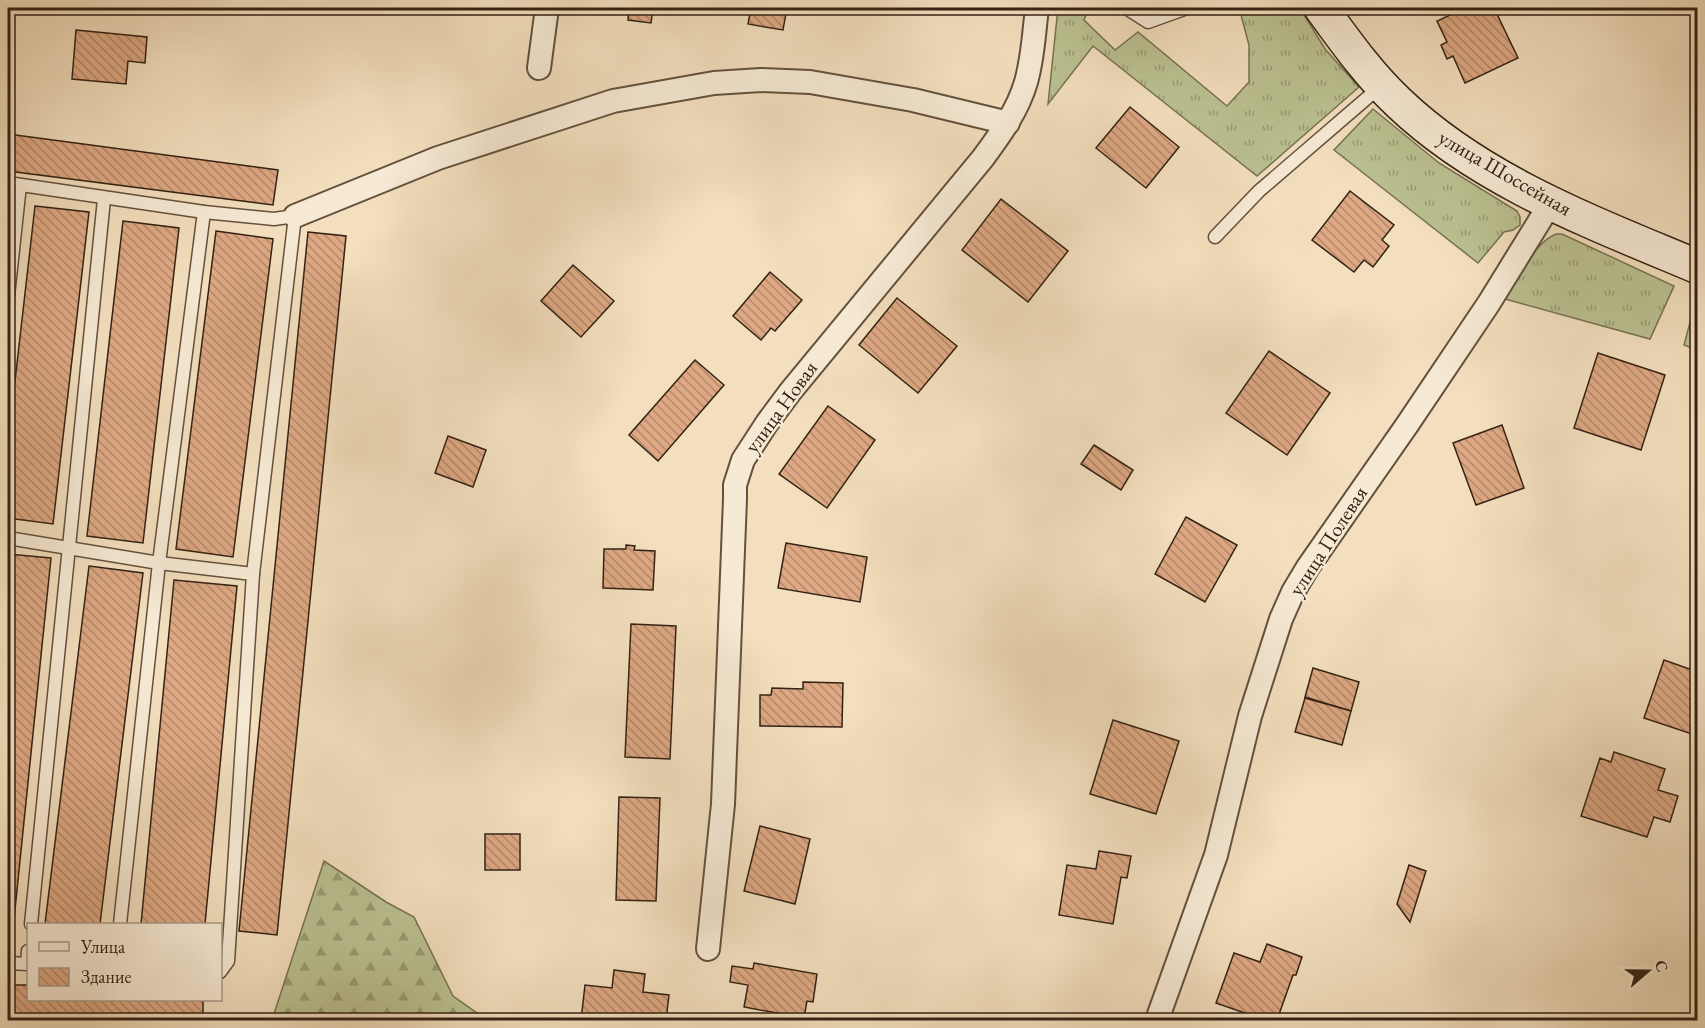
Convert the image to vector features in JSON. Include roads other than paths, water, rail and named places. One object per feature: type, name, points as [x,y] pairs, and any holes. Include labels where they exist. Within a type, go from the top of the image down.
[{"type":"street","points":[[539,68],[547,8]]},
{"type":"street","name":"улица Новая","points":[[708,949],[723,804],[735,499],[739,471],[749,449],[790,392],[982,158],[1008,123],[1026,82],[1032,58],[1037,8]]},
{"type":"street","name":"улица Шоссейная","points":[[1321,8],[1382,86],[1431,130],[1466,155],[1550,204],[1698,267]]},
{"type":"street","points":[[295,216],[438,158],[613,101],[714,82],[761,80],[810,82],[913,100],[1008,123]]},
{"type":"street","name":"улица Полевая","points":[[1157,1020],[1216,855],[1250,716],[1281,619],[1293,592],[1489,303],[1550,204]]},
{"type":"lane","points":[[1126,8],[1148,22],[1187,8]]},
{"type":"lane","points":[[1215,237],[1259,191],[1382,86]]},
{"type":"lane","points":[[8,296],[14,184],[204,212],[274,219],[295,216],[253,573],[228,961],[222,969]]},
{"type":"lane","points":[[31,923],[104,199]]},
{"type":"lane","points":[[120,923],[159,563],[204,212]]},
{"type":"lane","points":[[8,538],[159,563],[253,573]]},
{"type":"lane","points":[[8,963],[27,964]]}]
